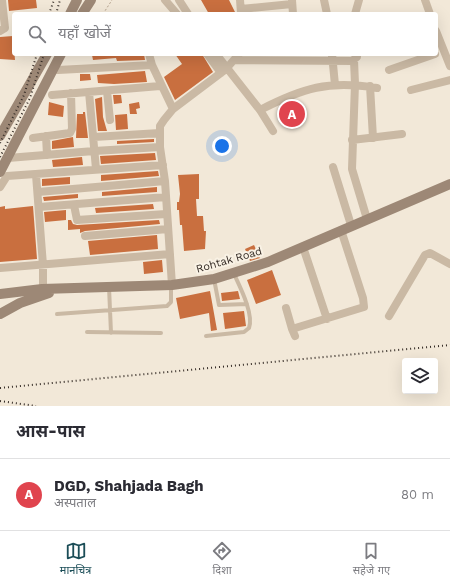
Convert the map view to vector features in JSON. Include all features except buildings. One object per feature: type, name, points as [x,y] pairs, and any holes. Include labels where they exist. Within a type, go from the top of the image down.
[{"type":"street","points":[[0,30],[5,28],[2,0]]},
{"type":"street","points":[[71,12],[72,0]]},
{"type":"street","points":[[71,12],[77,0]]},
{"type":"street","points":[[83,12],[91,0]]},
{"type":"street","points":[[165,0],[173,12]]},
{"type":"street","points":[[180,0],[187,12]]},
{"type":"street","points":[[240,0],[241,12],[292,2],[294,12]]},
{"type":"street","points":[[324,0],[326,12]]},
{"type":"street","points":[[356,12],[359,0]]},
{"type":"street","points":[[425,0],[429,12]]},
{"type":"street","points":[[438,53],[450,66]]},
{"type":"street","points":[[0,136],[46,56]]},
{"type":"street","points":[[0,172],[61,56]]},
{"type":"street","points":[[150,56],[160,86],[173,109]]},
{"type":"street","points":[[209,56],[260,110],[273,131]]},
{"type":"street","points":[[217,56],[223,71]]},
{"type":"street","points":[[389,70],[429,56]]},
{"type":"street","points":[[171,285],[165,181],[160,147],[160,133],[164,120],[173,109],[223,71],[237,57],[356,57],[352,169],[367,219]]},
{"type":"street","points":[[333,57],[335,84]]},
{"type":"street","points":[[58,70],[152,65]]},
{"type":"street","points":[[411,90],[450,80]]},
{"type":"street","points":[[260,110],[302,90],[335,84],[355,84],[373,87],[373,138]]},
{"type":"street","points":[[52,95],[160,86]]},
{"type":"street","points":[[107,91],[110,120]]},
{"type":"street","points":[[89,92],[96,168]]},
{"type":"street","points":[[33,138],[68,134],[72,131],[71,93]]},
{"type":"street","points":[[94,137],[160,133]]},
{"type":"street","points":[[352,140],[402,134]]},
{"type":"street","points":[[46,136],[48,154]]},
{"type":"street","points":[[8,158],[160,147]]},
{"type":"street","points":[[0,188],[7,176],[36,175],[96,168],[163,165]]},
{"type":"street","points":[[333,167],[351,226]]},
{"type":"street","points":[[36,175],[43,265],[43,289]]},
{"type":"street","points":[[38,192],[165,181]]},
{"type":"street","name":"Rohtak Road","points":[[0,294],[43,289],[171,285],[214,279],[268,262],[450,184]]},
{"type":"street","points":[[39,207],[166,197]]},
{"type":"street","points":[[74,205],[77,220],[166,214]]},
{"type":"street","points":[[85,236],[168,229]]},
{"type":"street","points":[[286,308],[293,333],[327,319],[364,307],[363,298],[341,230]]},
{"type":"street","points":[[303,247],[327,319]]},
{"type":"street","points":[[389,316],[425,255],[430,253],[450,264]]},
{"type":"street","points":[[0,268],[170,254]]},
{"type":"street","points":[[0,314],[36,296],[62,289]]},
{"type":"lane","points":[[206,336],[244,332],[248,330],[251,323],[247,304],[234,273]]},
{"type":"lane","points":[[214,279],[220,306],[247,304]]},
{"type":"lane","points":[[57,314],[167,306],[171,302],[171,285]]},
{"type":"lane","points":[[109,287],[111,332]]},
{"type":"lane","points":[[87,332],[161,333]]},
{"type":"path","points":[[104,12],[112,0]]},
{"type":"railway","points":[[50,12],[54,0]]},
{"type":"railway","points":[[57,12],[60,0]]},
{"type":"railway","points":[[0,143],[24,95],[36,56]]},
{"type":"railway","points":[[0,157],[30,98],[43,56]]},
{"type":"railway","points":[[0,388],[450,345]]},
{"type":"railway","points":[[0,401],[36,406]]},
{"type":"place","name":"DGD, Shahjada Bagh","points":[[292,114]]}]
